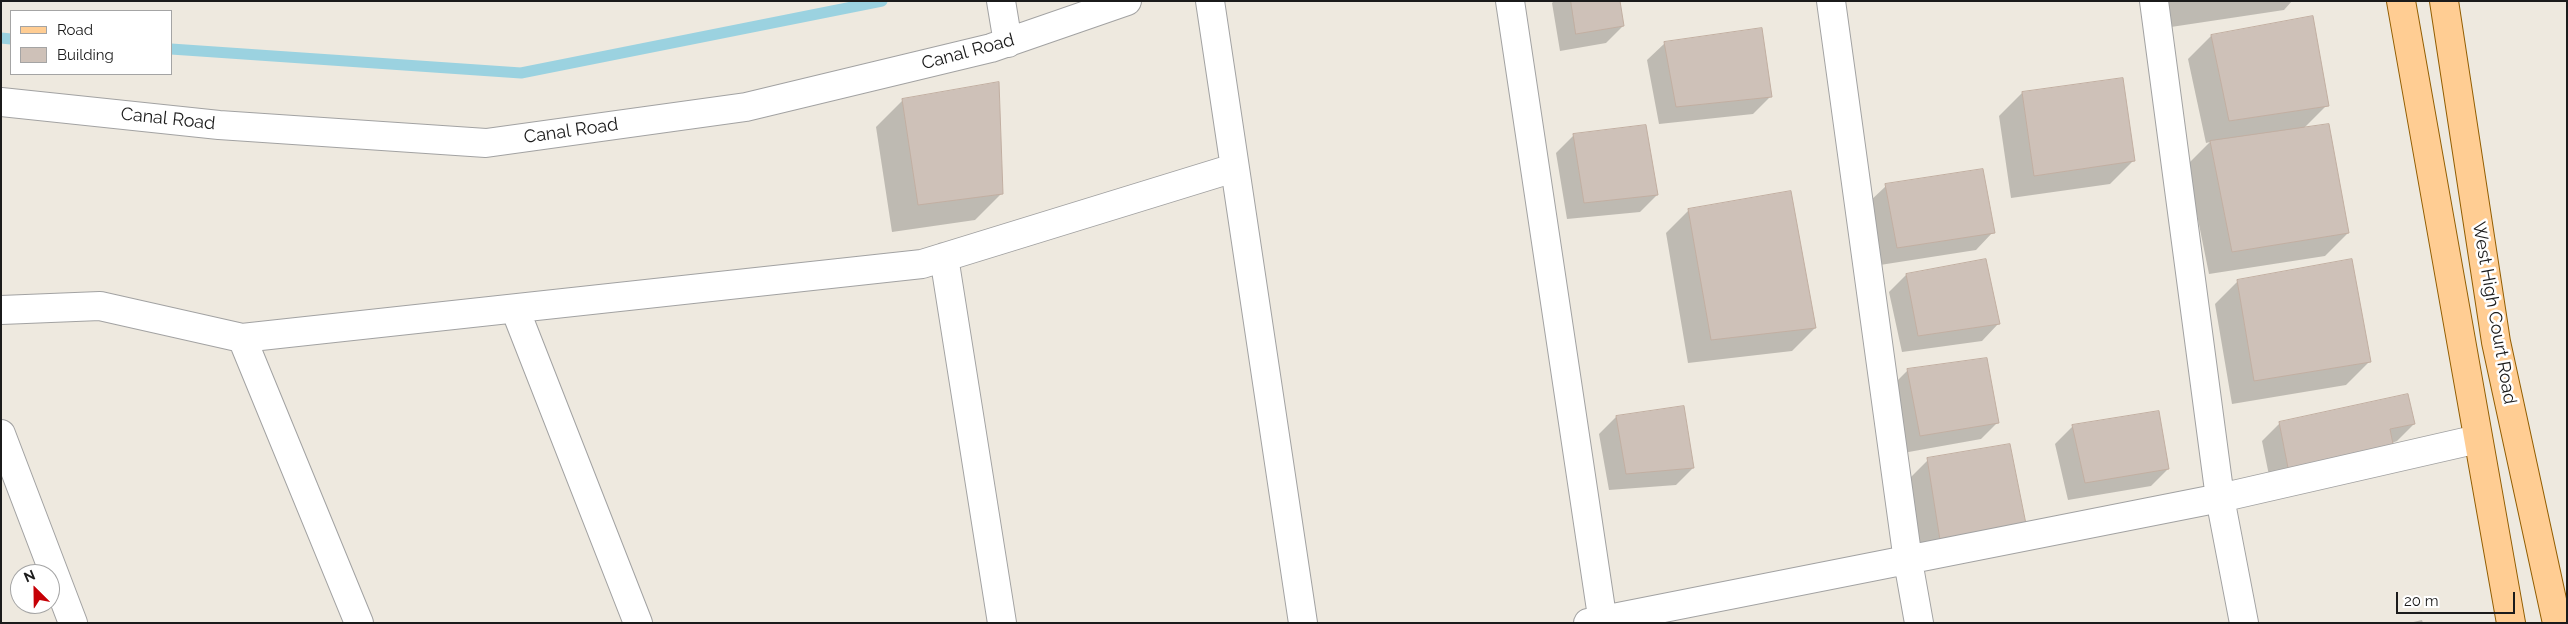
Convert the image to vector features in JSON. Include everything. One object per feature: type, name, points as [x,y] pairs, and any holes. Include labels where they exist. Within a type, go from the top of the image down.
[{"type":"main road","points":[[2401,1],[2511,623]]},
{"type":"main road","name":"West High Court Road","points":[[2444,1],[2496,342],[2557,623]]},
{"type":"street","points":[[1001,1],[1008,42]]},
{"type":"street","name":"Canal Road","points":[[1,102],[220,125],[486,143],[746,107],[1008,42],[1127,1]]},
{"type":"street","points":[[1210,1],[1302,623]]},
{"type":"street","points":[[1510,1],[1598,622],[2220,498],[2478,439]]},
{"type":"street","points":[[1831,1],[1908,560],[1919,623]]},
{"type":"street","points":[[2154,1],[2220,498],[2244,623]]},
{"type":"street","points":[[1,310],[100,306],[242,338],[922,264],[1234,168]]},
{"type":"street","points":[[944,257],[1002,623]]},
{"type":"street","points":[[515,309],[638,623]]},
{"type":"street","points":[[242,338],[359,623]]},
{"type":"street","points":[[1,434],[74,623]]},
{"type":"building","points":[[1571,1],[1620,1],[1624,26],[1576,34]]},
{"type":"building","points":[[2313,16],[2329,106],[2229,121],[2211,35]]},
{"type":"building","points":[[1762,28],[1772,97],[1676,107],[1664,42]]},
{"type":"building","points":[[2123,78],[2135,161],[2034,176],[2022,92]]},
{"type":"building","points":[[999,82],[1003,194],[918,205],[902,99]]},
{"type":"building","points":[[2329,124],[2349,233],[2232,252],[2210,141]]},
{"type":"building","points":[[1646,125],[1658,195],[1584,203],[1573,134]]},
{"type":"building","points":[[1983,169],[1995,233],[1897,248],[1885,184]]},
{"type":"building","points":[[1791,191],[1816,328],[1711,340],[1688,209]]},
{"type":"building","points":[[1986,259],[2000,324],[1918,336],[1906,274]]},
{"type":"building","points":[[2352,259],[2371,362],[2254,381],[2237,280]]},
{"type":"building","points":[[1987,358],[1999,423],[1920,436],[1907,369]]},
{"type":"building","points":[[2408,394],[2415,424],[2390,429],[2394,449],[2289,473],[2279,422]]},
{"type":"building","points":[[1684,406],[1694,468],[1626,474],[1616,416]]},
{"type":"building","points":[[2159,411],[2169,469],[2085,483],[2072,425]]},
{"type":"building","points":[[2010,444],[2026,524],[1940,540],[1927,458]]},
{"type":"waterway","points":[[172,49],[521,73],[882,1]]},
{"type":"waterway","points":[[1,38],[10,39]]}]
